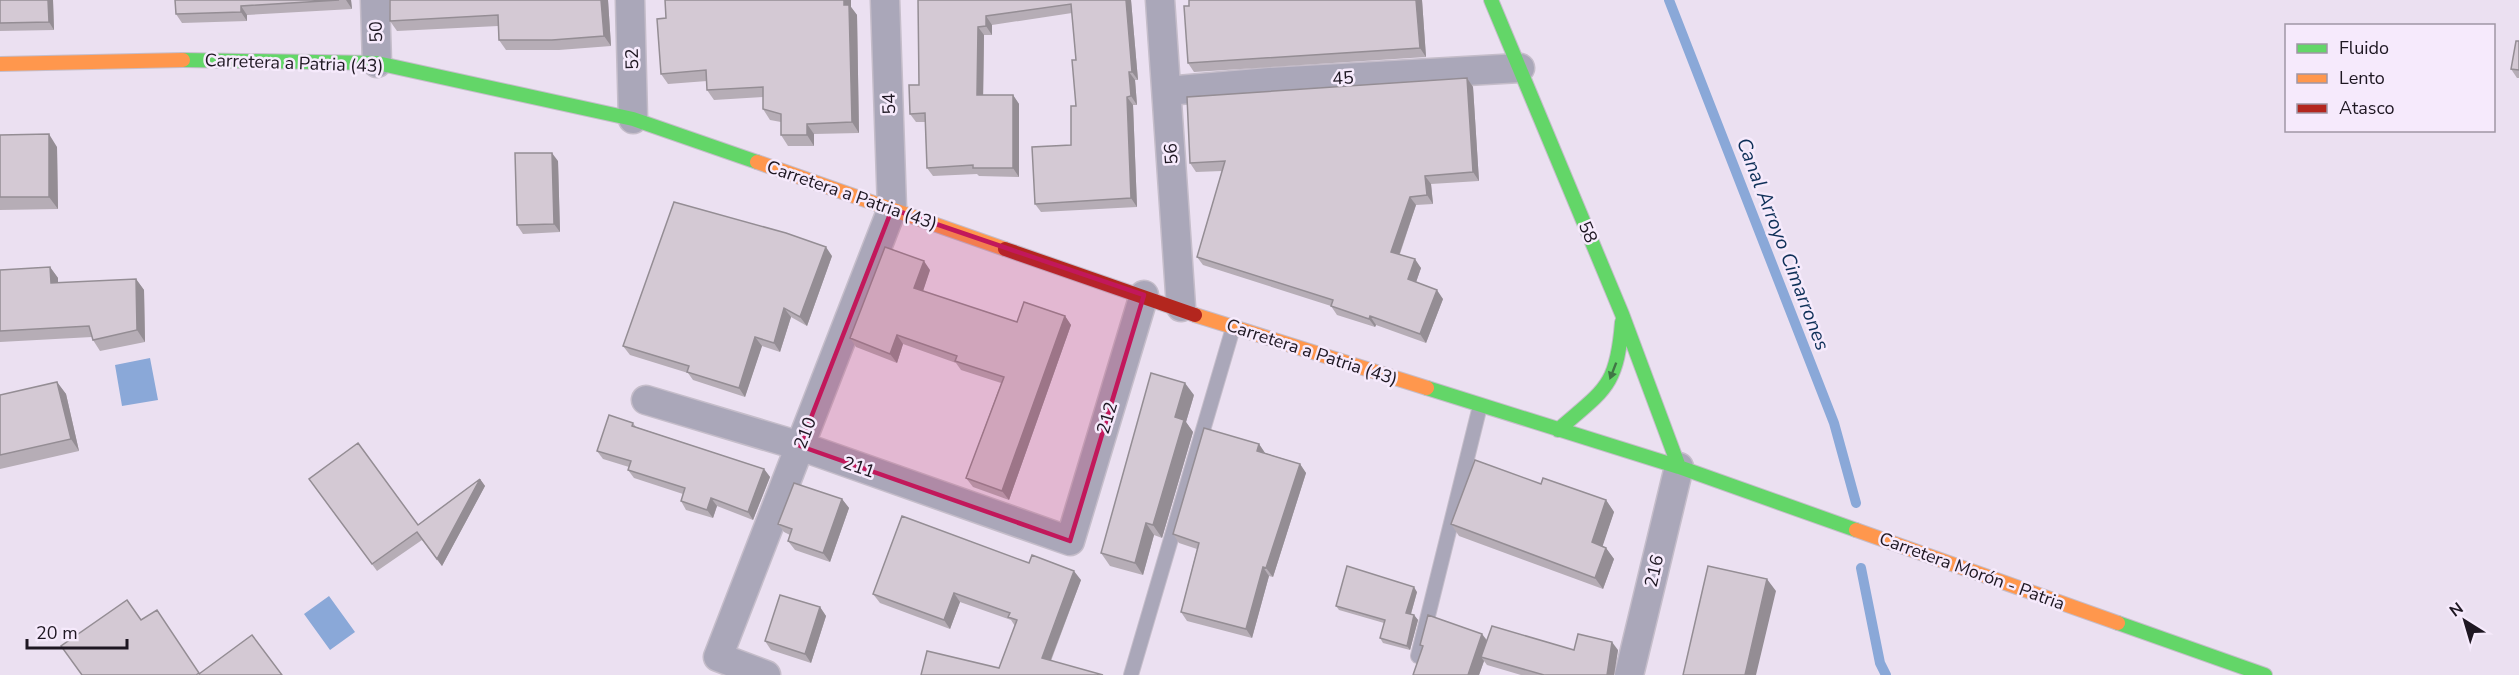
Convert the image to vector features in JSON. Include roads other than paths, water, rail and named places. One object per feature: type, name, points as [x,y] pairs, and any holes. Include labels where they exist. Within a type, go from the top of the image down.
[{"type":"street","name":"50","points":[[375,0],[377,63]]},
{"type":"street","name":"52","points":[[630,0],[633,119]]},
{"type":"street","name":"54","points":[[885,0],[892,209]]},
{"type":"street","name":"56","points":[[1160,0],[1181,307]]},
{"type":"street","name":"58","points":[[1491,0],[1622,314],[1679,468]]},
{"type":"street","name":"Carretera a Patria (43)","points":[[0,64],[211,58],[377,63],[633,119],[1181,307],[1233,328],[1679,468]]},
{"type":"street","name":"45","points":[[1167,91],[1270,82],[1520,68]]},
{"type":"street","name":"210","points":[[766,675],[718,657],[892,209]]},
{"type":"street","name":"212","points":[[1070,541],[1144,295]]},
{"type":"street","points":[[1558,430],[1607,387],[1619,358],[1622,314]]},
{"type":"street","name":"211","points":[[646,400],[800,446],[1070,541]]},
{"type":"street","name":"216","points":[[1629,675],[1679,468]]},
{"type":"street","name":"Carretera Morón - Patria","points":[[1679,468],[2265,675]]},
{"type":"lane","points":[[1131,675],[1233,328]]},
{"type":"lane","points":[[1418,656],[1480,406]]},
{"type":"water","points":[[150,358],[158,400],[122,406],[115,365]]},
{"type":"water","points":[[329,596],[355,632],[330,650],[304,614]]},
{"type":"waterway","name":"Canal Arroyo Cimarrones","points":[[1669,0],[1834,423],[1856,503]]},
{"type":"waterway","points":[[1861,568],[1880,663],[1886,675]]}]
